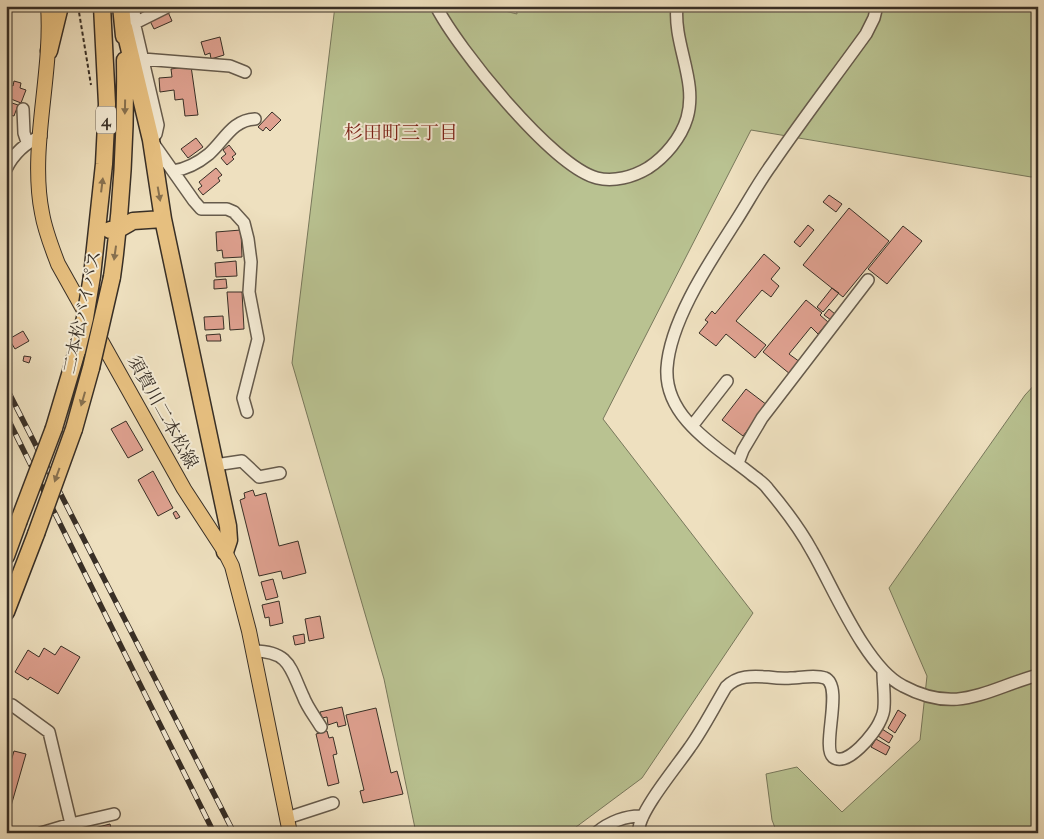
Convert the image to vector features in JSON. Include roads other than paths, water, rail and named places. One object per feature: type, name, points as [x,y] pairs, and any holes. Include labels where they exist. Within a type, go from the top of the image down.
[{"type":"highway","points":[[49,51],[60,6]]},
{"type":"highway","name":"二本松バイパス","points":[[6,556],[54,428],[85,318],[92,276],[104,164],[107,104],[102,6]]},
{"type":"highway","name":"二本松バイパス","points":[[6,612],[74,429],[92,368],[112,278],[119,229],[124,168],[130,25],[121,6]]},
{"type":"highway","points":[[130,25],[163,219],[228,526],[229,540],[225,552]]},
{"type":"highway","points":[[96,233],[119,229],[133,221],[163,219]]},
{"type":"main road","name":"須賀川二本松線","points":[[48,6],[49,51],[38,159],[42,212],[58,264],[184,489],[232,566],[253,651],[290,833]]},
{"type":"street","points":[[134,6],[130,25],[143,59],[158,125],[156,134],[150,140],[194,201],[202,209],[227,209],[234,212],[244,223],[251,262],[249,292],[258,339],[243,398],[247,412]]},
{"type":"street","points":[[436,6],[459,42],[496,89],[550,148],[584,173],[597,178],[609,179],[629,177],[659,161],[675,142],[687,119],[689,109],[688,83],[677,32],[677,6]]},
{"type":"street","points":[[877,6],[874,18],[866,34],[772,164],[716,253],[677,326],[669,347],[666,370],[668,386],[676,408],[685,420],[767,488],[794,522],[812,549],[870,654],[883,672],[902,686],[924,695],[937,699],[953,700],[969,698],[1038,675]]},
{"type":"street","points":[[130,25],[165,8]]},
{"type":"street","points":[[143,59],[230,66],[245,72]]},
{"type":"street","points":[[23,109],[24,133],[27,142]]},
{"type":"street","points":[[173,171],[186,169],[209,161],[235,126],[245,120],[255,119]]},
{"type":"street","points":[[9,164],[27,142],[40,136]]},
{"type":"street","points":[[738,463],[743,450],[762,418],[868,280]]},
{"type":"street","points":[[692,426],[728,381]]},
{"type":"street","points":[[215,465],[242,462],[259,477],[280,473]]},
{"type":"street","points":[[253,651],[268,651],[286,662],[321,727]]},
{"type":"street","points":[[642,833],[639,826],[643,816],[691,746],[726,687],[732,681],[740,677],[751,676],[789,678],[813,676],[825,678],[830,682],[832,688],[832,720],[829,751],[833,758],[840,760],[848,758],[865,743],[880,722],[884,707],[883,672]]},
{"type":"street","points":[[12,705],[50,732],[71,824]]},
{"type":"street","points":[[287,818],[333,803]]},
{"type":"street","points":[[41,833],[114,814]]},
{"type":"street","points":[[596,833],[616,821],[633,815],[643,816]]},
{"type":"railway","points":[[6,387],[234,833]]},
{"type":"railway","points":[[6,415],[214,833]]},
{"type":"district","name":"杉田町三丁目","points":[[401,132]]}]
